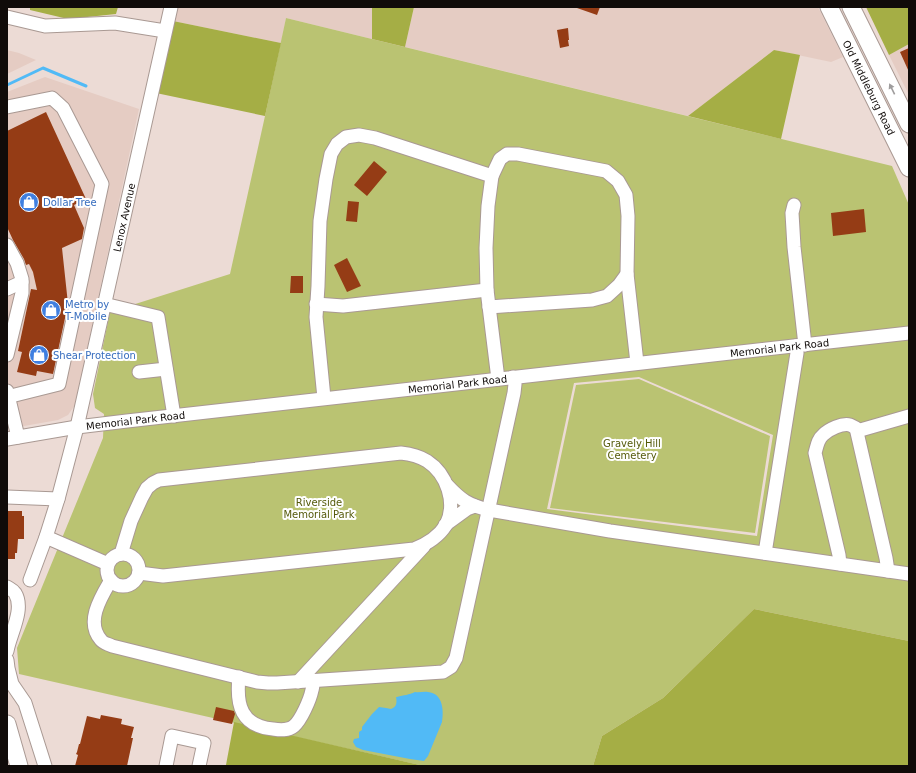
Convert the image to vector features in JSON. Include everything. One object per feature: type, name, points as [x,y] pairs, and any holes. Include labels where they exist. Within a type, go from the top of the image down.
[{"type":"main road","points":[[832,13],[851,8]]},
{"type":"main road","name":"Old Middleburg Road","points":[[851,8],[909,124]]},
{"type":"main road","name":"Old Middleburg Road","points":[[832,13],[909,168]]},
{"type":"main road","points":[[7,724],[14,759]]},
{"type":"street","name":"Lenox Avenue","points":[[30,580],[58,499],[77,427],[171,7]]},
{"type":"street","points":[[7,17],[45,26],[115,23],[165,31]]},
{"type":"street","points":[[7,107],[52,98],[64,108],[102,184],[59,384],[8,395],[13,438]]},
{"type":"street","points":[[324,398],[316,317],[320,221],[331,154],[337,144],[346,137],[359,135],[375,138],[492,176]]},
{"type":"street","points":[[498,379],[487,290],[486,248],[488,206],[492,176],[500,159],[507,154],[518,154],[606,171],[618,181],[626,195],[628,216],[627,274],[637,363]]},
{"type":"street","points":[[764,553],[797,352],[800,345],[792,214],[794,205]]},
{"type":"street","points":[[7,355],[12,316],[22,293],[22,279],[17,263],[9,252]]},
{"type":"street","points":[[489,307],[592,300],[607,296],[619,285],[627,274]]},
{"type":"street","points":[[7,289],[22,282]]},
{"type":"street","points":[[316,304],[343,306],[487,290]]},
{"type":"street","points":[[104,304],[158,317],[174,416]]},
{"type":"street","name":"Memorial Park Road","points":[[13,438],[77,427],[324,398],[909,333]]},
{"type":"street","points":[[139,372],[166,369]]},
{"type":"street","points":[[110,580],[97,606],[94,616],[94,625],[96,632],[102,641],[112,646],[268,683],[443,672],[451,667],[456,658],[514,392],[515,384],[513,377]]},
{"type":"street","points":[[857,431],[909,416]]},
{"type":"street","points":[[840,564],[815,452],[822,435],[830,429],[850,425],[856,428],[857,431],[888,571]]},
{"type":"street","points":[[121,554],[142,497],[147,488],[159,480],[401,453],[410,454],[428,462],[445,480],[449,490],[451,503],[450,514],[446,525]]},
{"type":"street","points":[[447,485],[464,501],[489,510],[610,531],[909,574]]},
{"type":"street","points":[[7,497],[58,499]]},
{"type":"street","points":[[298,682],[425,545],[446,525],[467,509],[475,506]]},
{"type":"street","points":[[46,537],[108,564]]},
{"type":"street","points":[[139,573],[163,576],[414,549],[425,545]]},
{"type":"street","points":[[121,554],[131,555],[135,558],[140,568],[138,578],[130,585],[120,586],[114,584],[108,575],[108,564],[115,556],[121,554]]},
{"type":"street","points":[[7,587],[14,592],[18,601],[18,612],[8,643],[7,651]]},
{"type":"street","points":[[7,660],[12,684],[25,703],[45,766]]},
{"type":"street","points":[[239,677],[238,691],[240,705],[246,718],[252,723],[267,728],[282,730],[292,727],[301,718],[312,690],[313,681]]},
{"type":"street","points":[[166,766],[172,736],[204,743],[199,766]]},
{"type":"shaded area","points":[[176,7],[372,7],[372,39],[286,18],[281,43],[173,21]]},
{"type":"shaded area","points":[[414,7],[818,7],[843,57],[831,62],[774,50],[688,116],[405,47]]},
{"type":"shaded area","points":[[909,44],[909,95],[889,55]]},
{"type":"shaded area","points":[[7,50],[19,53],[36,60],[7,74]]},
{"type":"shaded area","points":[[45,77],[139,109],[75,405],[68,415],[58,420],[7,429],[7,92]]},
{"type":"green space","points":[[30,7],[118,7],[116,14],[68,19],[30,10]]},
{"type":"green space","points":[[372,7],[414,7],[405,47],[372,39]]},
{"type":"green space","points":[[866,7],[909,7],[909,44],[889,55]]},
{"type":"green space","name":"Riverside Memorial Park","points":[[286,18],[892,166],[909,205],[909,641],[754,609],[663,698],[602,736],[593,766],[424,766],[19,674],[17,648],[103,438],[104,414],[95,408],[93,394],[110,312],[230,274]],"holes":[[[639,377],[773,435],[757,536],[547,509],[574,383]]]},
{"type":"green space","points":[[173,21],[281,43],[265,116],[156,93]]},
{"type":"green space","points":[[774,50],[800,55],[781,139],[688,116]]},
{"type":"green space","name":"Gravely Hill Cemetery","points":[[639,379],[770,436],[755,533],[550,508],[576,385]]},
{"type":"green space","points":[[754,609],[909,641],[909,766],[593,766],[602,736],[663,698]]},
{"type":"green space","points":[[234,722],[424,766],[230,766],[226,765]]},
{"type":"water","points":[[415,692],[433,693],[437,696],[440,699],[443,713],[442,722],[428,756],[424,761],[363,750],[356,747],[353,742],[354,739],[359,738],[359,732],[362,730],[362,727],[379,707],[391,709],[396,704],[396,697]]},
{"type":"building","points":[[577,7],[600,7],[597,15]]},
{"type":"building","points":[[568,28],[569,46],[560,48],[557,30]]},
{"type":"building","points":[[909,48],[909,72],[900,52]]},
{"type":"building","points":[[46,112],[86,199],[74,205],[84,228],[82,239],[62,248],[68,304],[53,374],[37,371],[36,376],[17,372],[22,352],[18,351],[31,289],[37,290],[33,272],[29,264],[26,265],[7,227],[7,131]]},
{"type":"building","points":[[374,161],[387,172],[367,196],[354,185]]},
{"type":"building","points":[[348,201],[359,202],[357,222],[346,221]]},
{"type":"building","points":[[864,209],[866,232],[833,236],[831,213]]},
{"type":"building","points":[[347,258],[361,286],[347,292],[334,265]]},
{"type":"building","points":[[291,276],[303,276],[303,293],[290,293]]},
{"type":"building","points":[[7,511],[22,511],[22,516],[24,516],[24,539],[18,539],[15,559],[7,559]]},
{"type":"building","points":[[216,707],[234,711],[235,714],[232,724],[213,720]]},
{"type":"building","points":[[101,715],[122,719],[121,724],[134,727],[127,766],[75,766],[78,755],[76,754],[87,716],[100,719]]},
{"type":"waterway","points":[[7,85],[43,68],[86,86]]},
{"type":"place","name":"Dollar Tree","points":[[29,202]]},
{"type":"place","name":"Metro by T-Mobile","points":[[51,310]]},
{"type":"place","name":"Shear Protection","points":[[39,355]]}]
